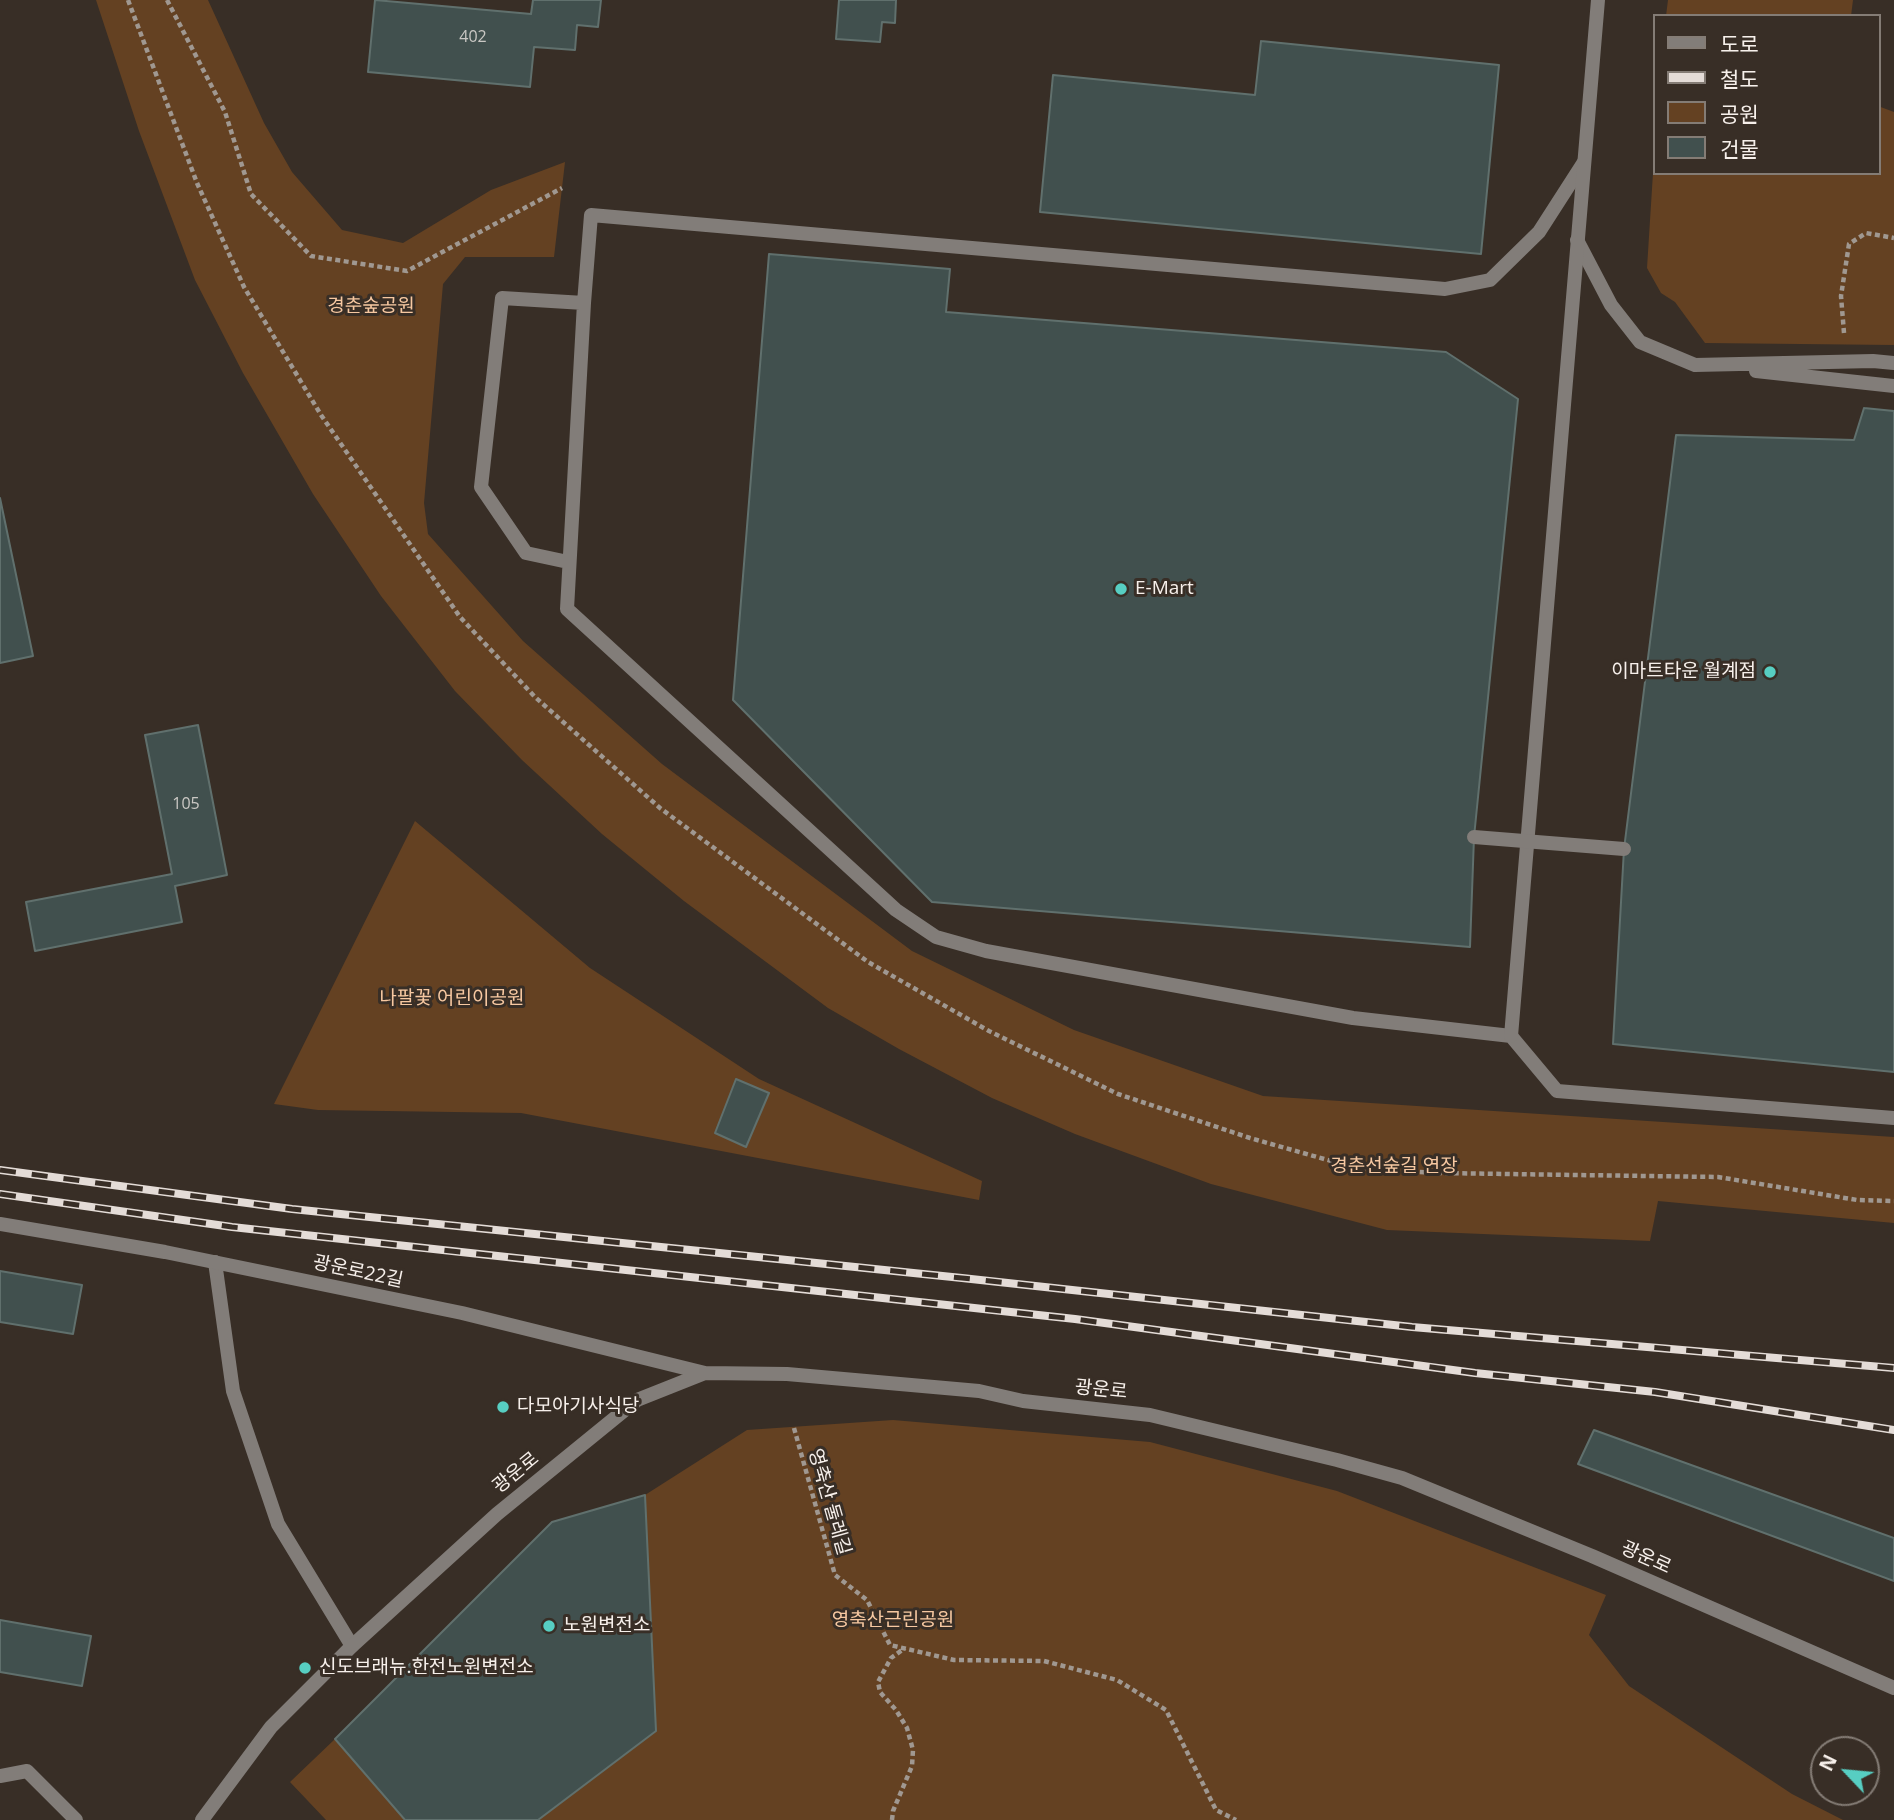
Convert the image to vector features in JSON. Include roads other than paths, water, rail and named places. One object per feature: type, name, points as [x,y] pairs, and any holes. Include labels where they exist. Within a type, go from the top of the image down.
[{"type":"street","points":[[1511,1036],[1598,0]]},
{"type":"street","points":[[1584,162],[1539,232],[1490,280],[1445,289],[591,215],[567,609],[897,910],[936,937],[986,951],[1353,1017],[1511,1036],[1557,1091],[1894,1118]]},
{"type":"street","points":[[1577,240],[1611,306],[1640,342],[1695,365],[1894,386]]},
{"type":"street","points":[[568,562],[526,553],[481,487],[502,298],[584,303]]},
{"type":"street","points":[[1695,365],[1873,361],[1894,363]]},
{"type":"street","points":[[1474,837],[1624,849]]},
{"type":"street","name":"광운로22길","points":[[0,1224],[215,1262],[463,1313],[705,1373]]},
{"type":"street","points":[[215,1262],[233,1391],[278,1524],[352,1647]]},
{"type":"street","name":"광운로","points":[[202,1820],[271,1727],[352,1647],[497,1514],[637,1400],[705,1373],[787,1374],[979,1391],[1023,1401],[1150,1415],[1337,1460],[1402,1478],[1894,1689]]},
{"type":"street","points":[[0,1776],[27,1771],[76,1820]]},
{"type":"railway","points":[[0,1170],[292,1209],[1412,1327],[1894,1368]]},
{"type":"railway","points":[[0,1194],[232,1227],[1075,1319],[1475,1373],[1655,1392],[1894,1430]]},
{"type":"place","name":"E-Mart","points":[[1121,589]]},
{"type":"place","name":"이마트타운 월계점","points":[[1770,672]]},
{"type":"place","name":"다모아기사식당","points":[[503,1407]]},
{"type":"place","name":"노원변전소","points":[[549,1626]]},
{"type":"place","name":"신도브래뉴.한전노원변전소","points":[[305,1668]]},
{"type":"park label","name":"경춘숲공원","points":[[371,307]]},
{"type":"park label","name":"나팔꽃 어린이공원","points":[[452,999]]},
{"type":"park label","name":"경춘선숲길 연장","points":[[1394,1167]]},
{"type":"park label","name":"영축산근린공원","points":[[893,1621]]}]
